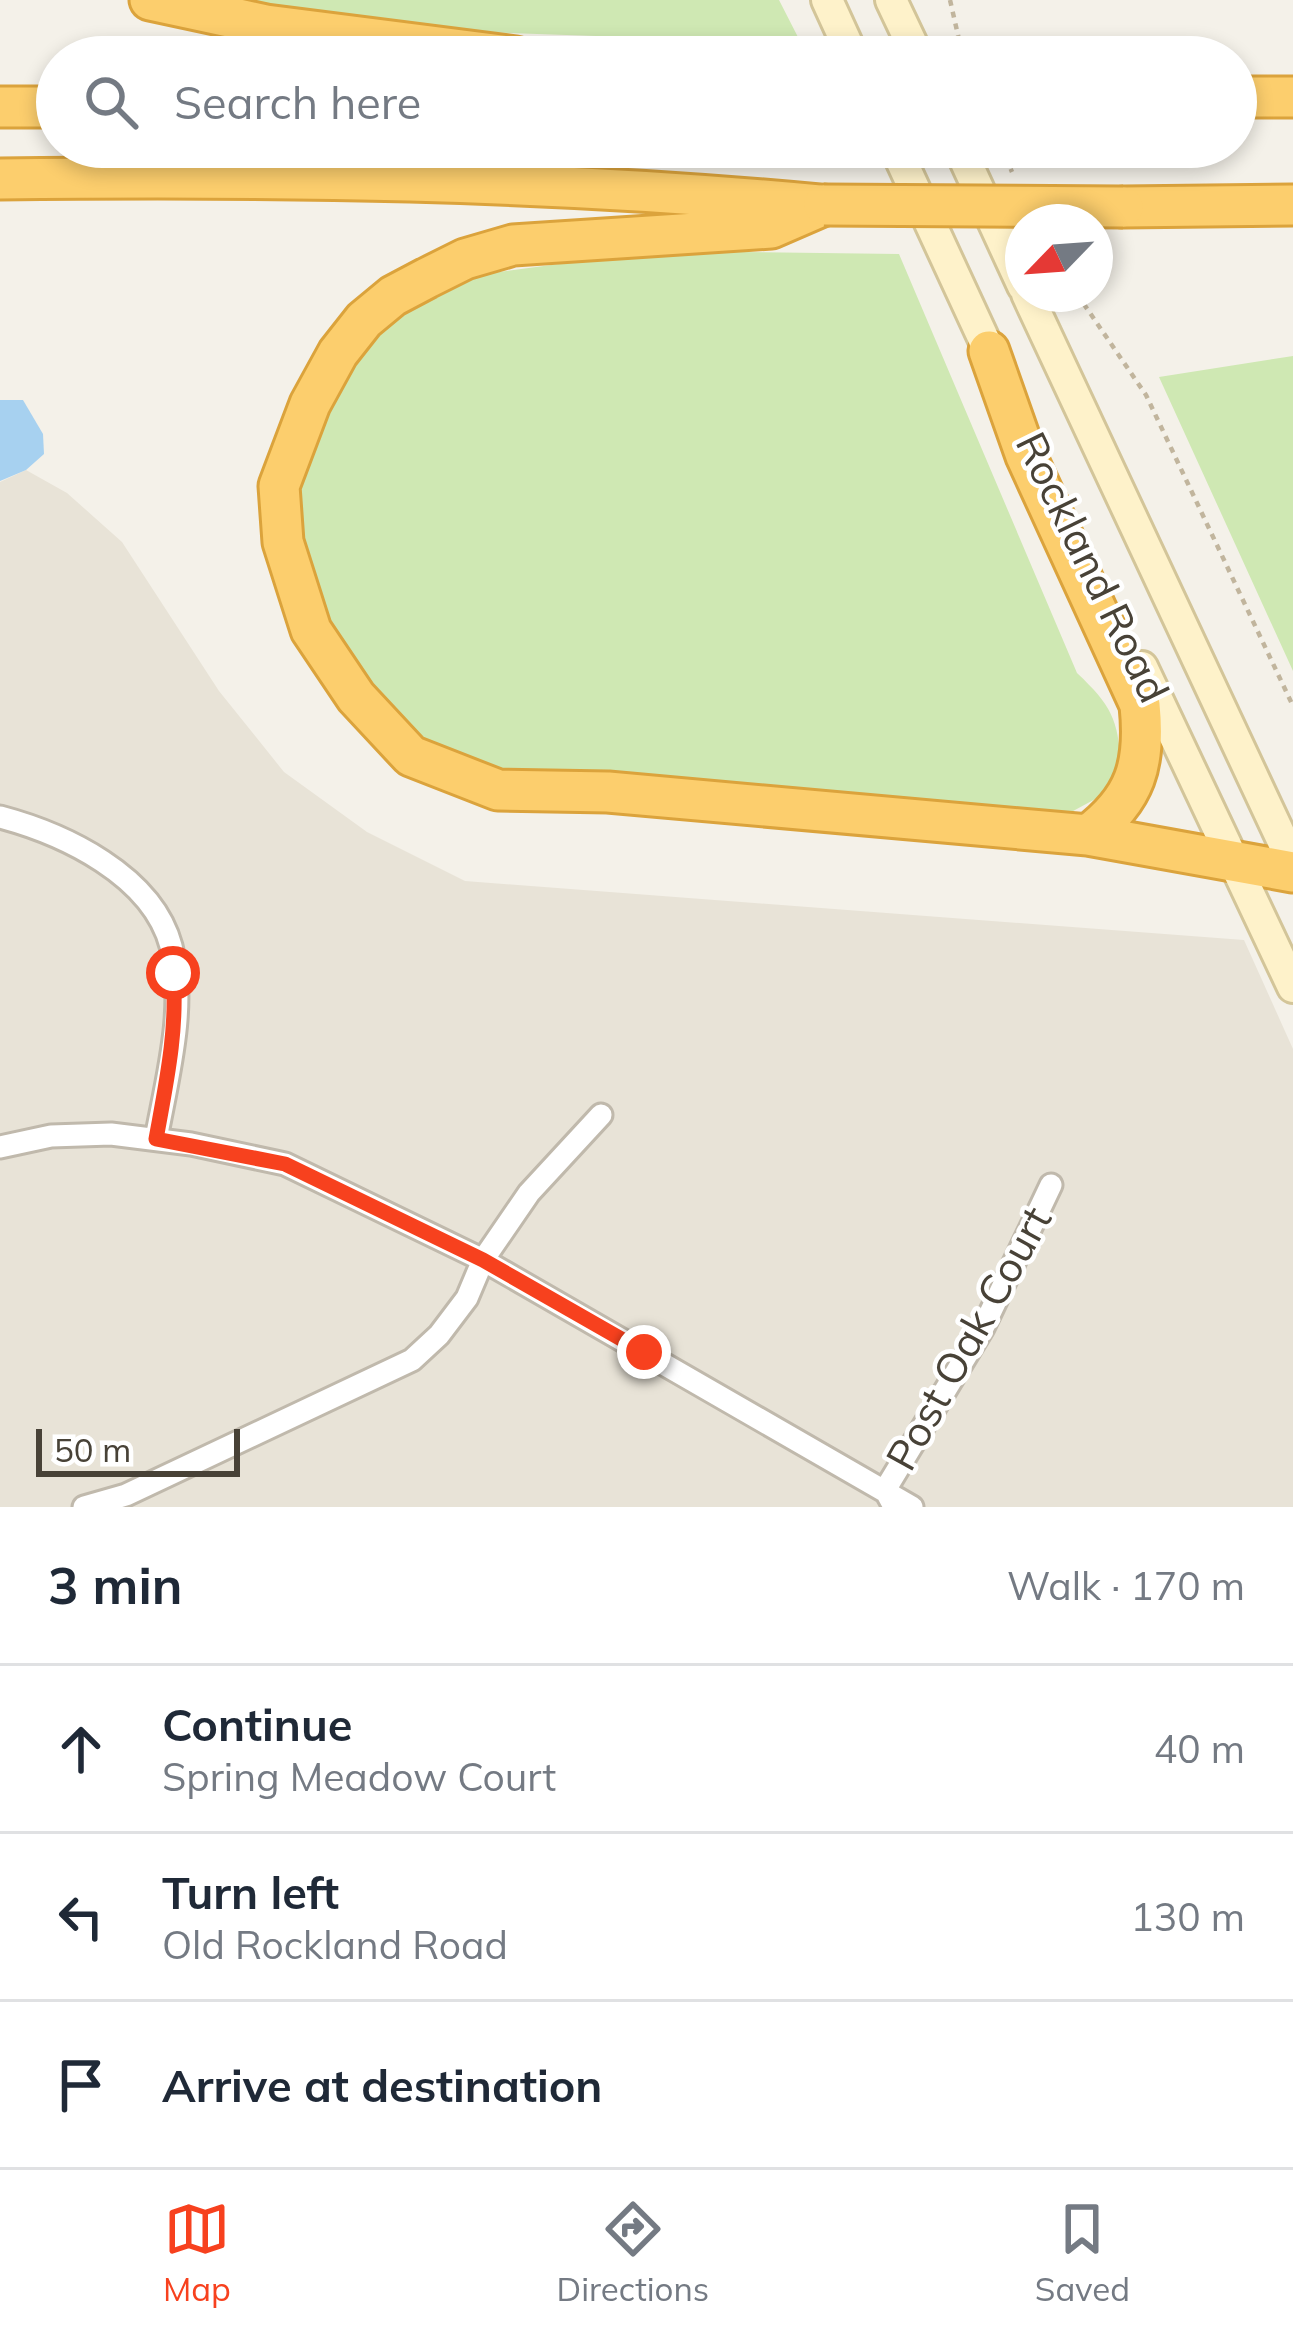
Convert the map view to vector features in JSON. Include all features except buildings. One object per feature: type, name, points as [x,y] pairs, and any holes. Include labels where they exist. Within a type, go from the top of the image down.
[{"type":"highway","points":[[151,0],[266,25],[352,36]]},
{"type":"highway","points":[[1257,97],[1293,97]]},
{"type":"highway","points":[[0,107],[36,107]]},
{"type":"highway","points":[[0,179],[308,178],[693,194],[824,205],[1293,205]]},
{"type":"highway","points":[[824,205],[771,228],[514,245],[465,259],[364,320],[338,352],[310,404],[279,487],[283,542],[311,630],[356,697],[411,756],[498,790],[608,792],[1088,835],[1293,867]]},
{"type":"highway","points":[[989,352],[1026,457],[1140,705],[1143,750],[1129,794],[1116,814],[1088,835]]},
{"type":"main road","points":[[827,0],[843,36]]},
{"type":"main road","points":[[891,0],[908,36]]},
{"type":"main road","name":"Rockland Road","points":[[905,168],[1293,986]]},
{"type":"main road","points":[[969,168],[1005,247]]},
{"type":"main road","name":"Rockland Road","points":[[1035,312],[1293,867]]},
{"type":"street","points":[[0,817],[36,826],[106,865],[149,901],[171,945],[176,1000],[170,1067],[156,1139]]},
{"type":"street","points":[[84,1507],[126,1495],[412,1360],[439,1335],[466,1298],[483,1260],[529,1193],[602,1114]]},
{"type":"street","points":[[0,1147],[51,1136],[111,1134],[285,1164],[483,1260],[890,1499],[912,1507]]},
{"type":"street","name":"Post Oak Court","points":[[890,1499],[983,1328],[1051,1185]]},
{"type":"path","points":[[950,0],[958,36]]},
{"type":"path","points":[[1089,312],[1146,395],[1293,706]]},
{"type":"shaded area","points":[[26,470],[67,493],[122,542],[219,691],[284,772],[367,832],[465,881],[1244,940],[1293,1049],[1293,1507],[0,1507],[0,482]]},
{"type":"green space","points":[[235,0],[779,0],[797,36],[598,36],[482,32]]},
{"type":"green space","points":[[656,251],[899,254],[1077,673],[1112,716],[1121,771],[1099,797],[1038,830],[494,779],[416,750],[343,669],[282,480],[369,333],[454,278]]},
{"type":"green space","points":[[1293,356],[1293,671],[1159,377]]},
{"type":"water","points":[[0,400],[23,400],[43,434],[44,454],[26,470],[0,481]]},
{"type":"route","points":[[173,973],[176,1000],[170,1067],[156,1139],[285,1164],[483,1260],[644,1352]]}]
